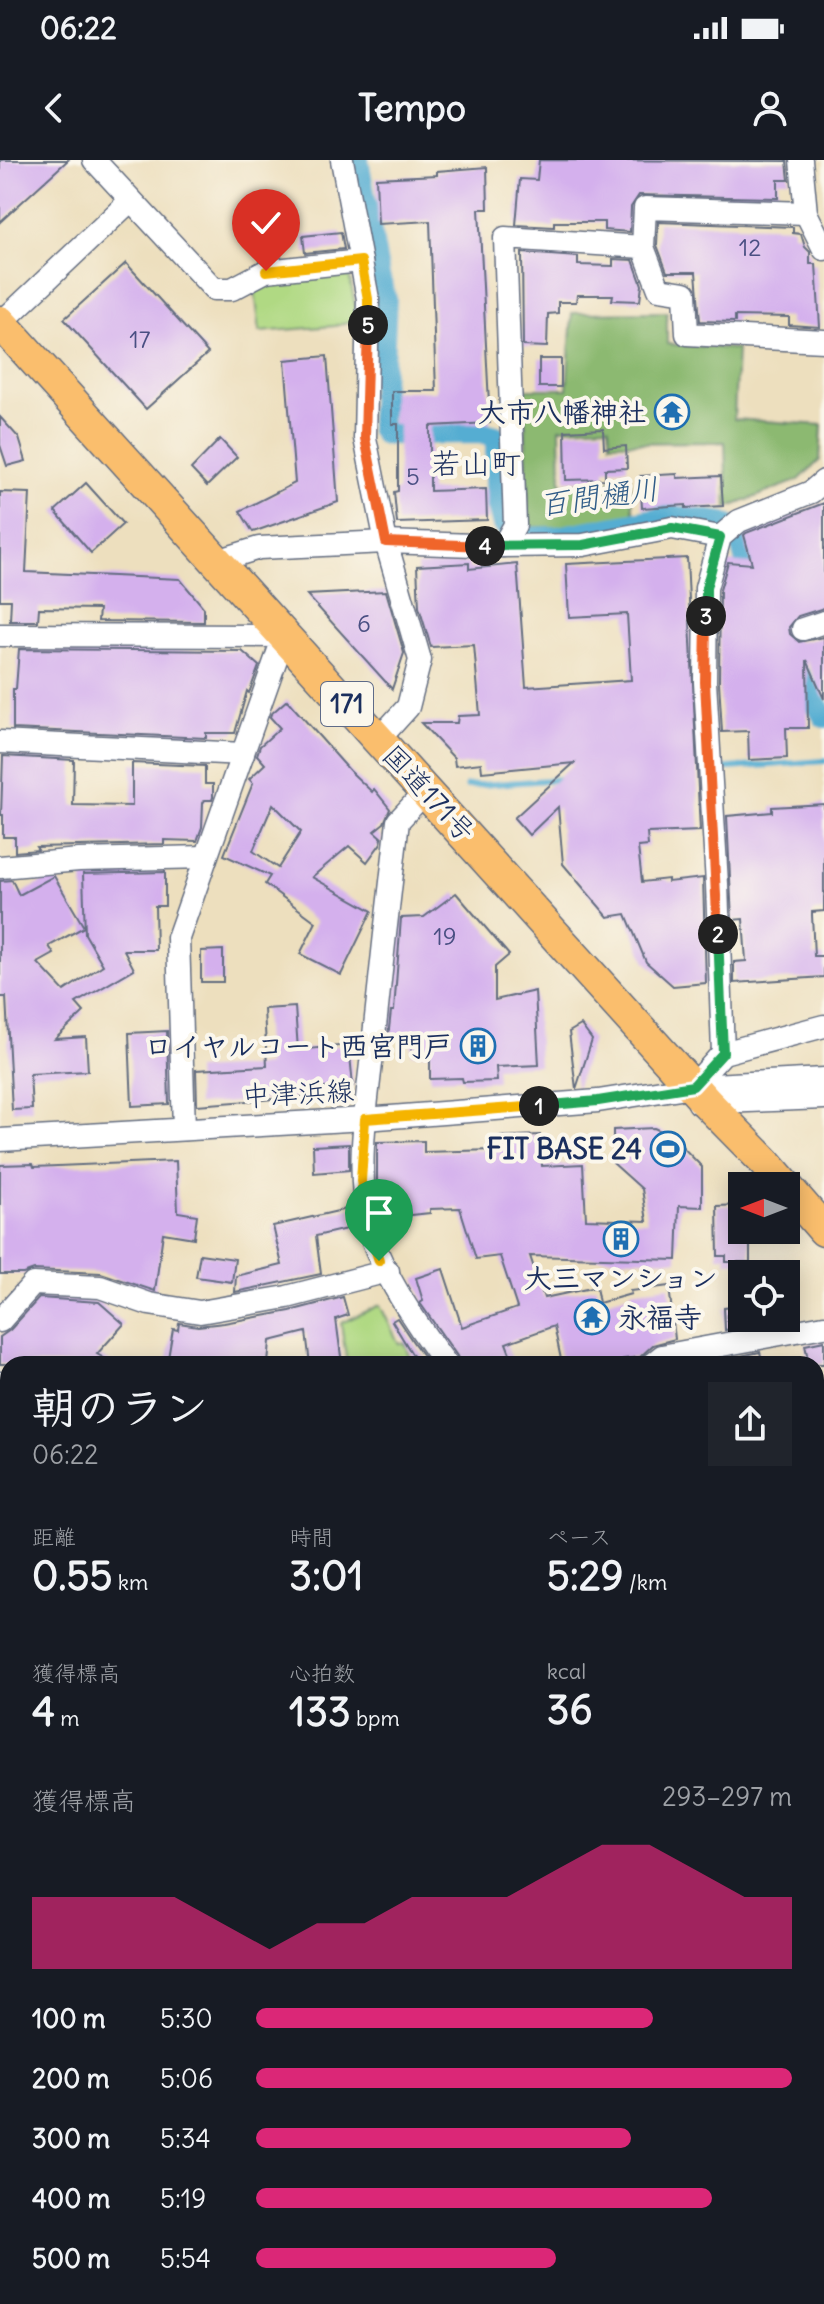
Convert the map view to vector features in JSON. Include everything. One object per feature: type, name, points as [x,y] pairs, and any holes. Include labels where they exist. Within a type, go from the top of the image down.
[{"type":"highway","name":"国道171号","points":[[0,323],[824,1230]]},
{"type":"street","points":[[94,160],[214,289],[232,289],[266,271],[361,261]]},
{"type":"street","points":[[342,160],[368,299],[365,438],[386,542],[420,660],[408,707],[379,739]]},
{"type":"street","points":[[801,160],[806,213],[824,249]]},
{"type":"street","points":[[0,323],[131,200]]},
{"type":"street","points":[[806,213],[645,208],[643,247],[659,289],[685,293],[687,334],[824,341]]},
{"type":"street","points":[[509,535],[505,238],[643,247]]},
{"type":"street","points":[[217,561],[259,548],[509,535],[583,545],[672,528],[726,531],[811,492],[824,481]]},
{"type":"street","points":[[700,1094],[723,1053],[705,682],[706,588],[726,531]]},
{"type":"street","points":[[0,635],[284,636],[178,938],[184,1129]]},
{"type":"street","points":[[0,742],[243,754]]},
{"type":"street","points":[[427,790],[398,821],[361,1181],[369,1228],[379,1261],[440,1356]]},
{"type":"street","points":[[0,867],[79,860],[206,857]]},
{"type":"street","points":[[723,1053],[824,1026]]},
{"type":"street","points":[[759,1044],[788,1081]]},
{"type":"street","name":"中津浜線","points":[[0,1140],[365,1119],[700,1094],[824,1079]]},
{"type":"street","name":"中津浜線","points":[[700,1094],[824,1098]]},
{"type":"street","points":[[0,1321],[33,1284],[100,1287],[149,1304],[200,1312],[287,1297],[388,1271]]},
{"type":"street","points":[[662,1356],[726,1354],[824,1326]]},
{"type":"green space","points":[[348,270],[358,319],[335,326],[260,332],[255,291],[281,281]]},
{"type":"green space","points":[[667,312],[667,344],[737,349],[734,419],[822,425],[820,460],[799,480],[727,508],[725,442],[610,443],[609,426],[560,428],[561,484],[610,483],[612,476],[630,478],[634,516],[572,528],[529,527],[524,389],[567,389],[572,313]]},
{"type":"green space","points":[[380,1305],[399,1344],[404,1343],[409,1356],[346,1356],[341,1323]]},
{"type":"building","points":[[0,160],[68,160],[0,222]]},
{"type":"building","points":[[539,160],[787,161],[789,180],[778,180],[778,198],[639,195],[631,207],[630,232],[604,230],[604,222],[554,222],[554,227],[516,225],[520,179],[537,180]]},
{"type":"building","points":[[487,167],[488,209],[479,209],[490,423],[430,426],[430,491],[486,489],[487,520],[397,523],[394,492],[398,491],[398,424],[392,424],[392,391],[436,391],[430,221],[378,224],[376,178],[437,175],[437,171]]},
{"type":"building","points":[[658,222],[793,227],[793,233],[801,234],[810,252],[810,264],[816,264],[820,327],[789,325],[789,317],[735,316],[735,322],[700,321],[696,272],[667,272],[657,245]]},
{"type":"building","points":[[341,232],[344,249],[305,253],[303,236]]},
{"type":"building","points":[[522,253],[578,257],[578,265],[613,266],[613,259],[633,260],[642,285],[640,301],[612,300],[613,295],[577,295],[576,302],[558,302],[558,313],[548,314],[547,347],[523,346]]},
{"type":"building","points":[[126,263],[208,353],[146,409],[64,319]]},
{"type":"building","points":[[327,356],[338,502],[253,532],[240,511],[295,483],[285,360]]},
{"type":"building","points":[[539,359],[561,359],[561,387],[539,387]]},
{"type":"building","points":[[0,417],[19,438],[26,461],[7,466],[0,445]]},
{"type":"building","points":[[603,429],[604,448],[626,446],[627,468],[605,469],[605,479],[566,480],[565,431]]},
{"type":"building","points":[[220,439],[237,457],[207,486],[191,469]]},
{"type":"building","points":[[677,474],[677,478],[721,476],[723,506],[642,508],[640,476]]},
{"type":"building","points":[[86,483],[123,524],[91,553],[55,511]]},
{"type":"building","points":[[0,492],[30,493],[26,572],[180,579],[204,608],[204,622],[98,621],[99,609],[39,608],[38,621],[10,621],[11,600],[0,600]]},
{"type":"building","points":[[824,503],[824,608],[798,616],[789,627],[790,634],[799,642],[824,637],[824,699],[807,660],[808,728],[786,728],[787,758],[749,760],[748,731],[722,732],[720,590],[728,562],[752,564],[746,533]]},
{"type":"building","points":[[687,558],[700,831],[647,833],[648,846],[638,847],[642,882],[703,878],[706,983],[673,986],[646,962],[626,914],[608,917],[563,864],[558,807],[529,835],[514,818],[574,763],[482,772],[481,763],[455,766],[454,758],[421,723],[457,723],[458,716],[480,715],[474,645],[431,647],[419,607],[417,566],[469,563],[469,569],[517,564],[526,687],[631,680],[627,614],[569,617],[566,564]]},
{"type":"building","points":[[386,591],[404,653],[392,689],[307,595]]},
{"type":"building","points":[[19,649],[242,651],[259,666],[249,693],[247,691],[235,733],[206,733],[206,738],[13,729],[13,689],[16,689]]},
{"type":"building","points":[[287,700],[350,771],[372,792],[374,789],[390,809],[384,823],[374,831],[382,838],[381,843],[367,862],[349,846],[312,877],[372,911],[341,975],[300,954],[316,922],[265,884],[270,876],[224,855],[253,783],[249,779],[265,764],[257,755],[260,746],[280,728],[270,717]],"holes":[[[273,804],[301,832],[278,868],[253,851]]]},
{"type":"building","points":[[3,756],[74,760],[73,805],[132,806],[132,763],[205,766],[205,784],[213,784],[213,797],[203,803],[202,827],[197,841],[36,847],[38,850],[15,852],[15,837],[3,837]]},
{"type":"building","points":[[824,804],[824,911],[812,912],[812,915],[814,956],[824,956],[824,977],[734,983],[734,962],[746,961],[743,919],[732,920],[727,816],[772,812],[772,807]]},
{"type":"building","points":[[165,872],[165,906],[155,906],[156,950],[124,950],[134,969],[76,1003],[84,1012],[55,1039],[86,1037],[88,1071],[30,1074],[32,1109],[12,1110],[6,997],[0,997],[0,881],[12,880],[19,895],[54,876],[84,927],[49,946],[54,954],[38,963],[64,991],[103,965],[85,934],[83,874]]},
{"type":"building","points":[[456,893],[509,955],[495,967],[495,1000],[535,991],[539,1065],[496,1067],[497,1081],[430,1079],[430,1053],[412,1054],[411,1038],[388,1038],[391,1011],[394,1011],[401,918],[424,917]]},
{"type":"building","points":[[223,950],[223,982],[201,982],[201,951]]},
{"type":"building","points":[[295,1007],[298,1050],[349,1045],[353,1086],[312,1089],[312,1096],[197,1105],[196,1070],[267,1066],[264,1009]]},
{"type":"building","points":[[581,1025],[592,1040],[576,1089],[569,1032]]},
{"type":"building","points":[[167,1031],[169,1104],[132,1106],[129,1033]]},
{"type":"building","points":[[654,1128],[672,1136],[702,1167],[702,1207],[679,1206],[677,1260],[530,1256],[544,1298],[596,1287],[599,1303],[631,1294],[630,1291],[669,1286],[675,1339],[653,1345],[641,1356],[560,1356],[554,1326],[506,1343],[511,1356],[457,1356],[420,1303],[423,1301],[416,1278],[443,1269],[462,1327],[517,1308],[500,1256],[476,1259],[460,1208],[430,1209],[430,1213],[382,1218],[377,1181],[377,1142],[424,1141],[424,1152],[494,1150],[493,1137],[540,1135],[542,1166],[583,1164],[586,1219],[647,1221],[642,1189],[613,1163],[613,1130]]},
{"type":"building","points":[[349,1144],[349,1170],[314,1173],[313,1146]]},
{"type":"building","points":[[176,1161],[178,1212],[197,1215],[194,1238],[163,1233],[155,1291],[101,1273],[34,1270],[23,1274],[0,1274],[0,1165],[33,1164],[34,1167]]},
{"type":"building","points":[[717,1206],[728,1206],[728,1244],[750,1244],[750,1260],[726,1262],[726,1256],[718,1256]]},
{"type":"building","points":[[351,1208],[355,1227],[316,1236],[321,1274],[235,1292],[236,1276],[282,1265],[273,1226]]},
{"type":"building","points":[[200,1254],[235,1259],[232,1282],[196,1277]]},
{"type":"building","points":[[343,1297],[348,1315],[336,1319],[341,1356],[309,1356],[306,1332],[270,1341],[269,1356],[168,1356],[173,1329],[178,1330],[179,1323],[198,1326],[290,1311]]},
{"type":"building","points":[[39,1298],[99,1302],[124,1324],[97,1354],[100,1356],[0,1356],[0,1337]]},
{"type":"building","points":[[724,1308],[728,1308],[728,1329],[725,1330]]},
{"type":"building","points":[[397,1318],[423,1356],[413,1356],[392,1321]]},
{"type":"building","points":[[824,1341],[824,1356],[807,1356],[805,1345]]},
{"type":"building","points":[[760,1352],[761,1356],[741,1356]]},
{"type":"waterway","name":"百間樋川","points":[[358,160],[386,299],[380,427],[384,434],[484,433],[496,436],[496,499],[503,525],[524,538],[557,537],[670,516],[723,523],[738,532],[753,590]]},
{"type":"waterway","name":"百間樋川","points":[[792,663],[824,717]]},
{"type":"waterway","points":[[716,769],[824,761]]},
{"type":"waterway","points":[[467,786],[563,779]]},
{"type":"place","name":"大市八幡神社","points":[[672,412]]},
{"type":"place","name":"ロイヤルコート西宮門戸","points":[[478,1046]]},
{"type":"place","name":"FIT BASE 24","points":[[668,1149]]},
{"type":"place","name":"大三マンション","points":[[621,1239]]},
{"type":"place","name":"永福寺","points":[[592,1317]]},
{"type":"district","name":"若山町","points":[[476,464]]},
{"type":"route","points":[[266,271],[361,261],[368,299],[365,438],[386,542],[583,545],[672,528],[720,537],[706,588],[705,682],[723,1053],[693,1086],[598,1101],[365,1119],[361,1181],[369,1228],[379,1261]]}]
